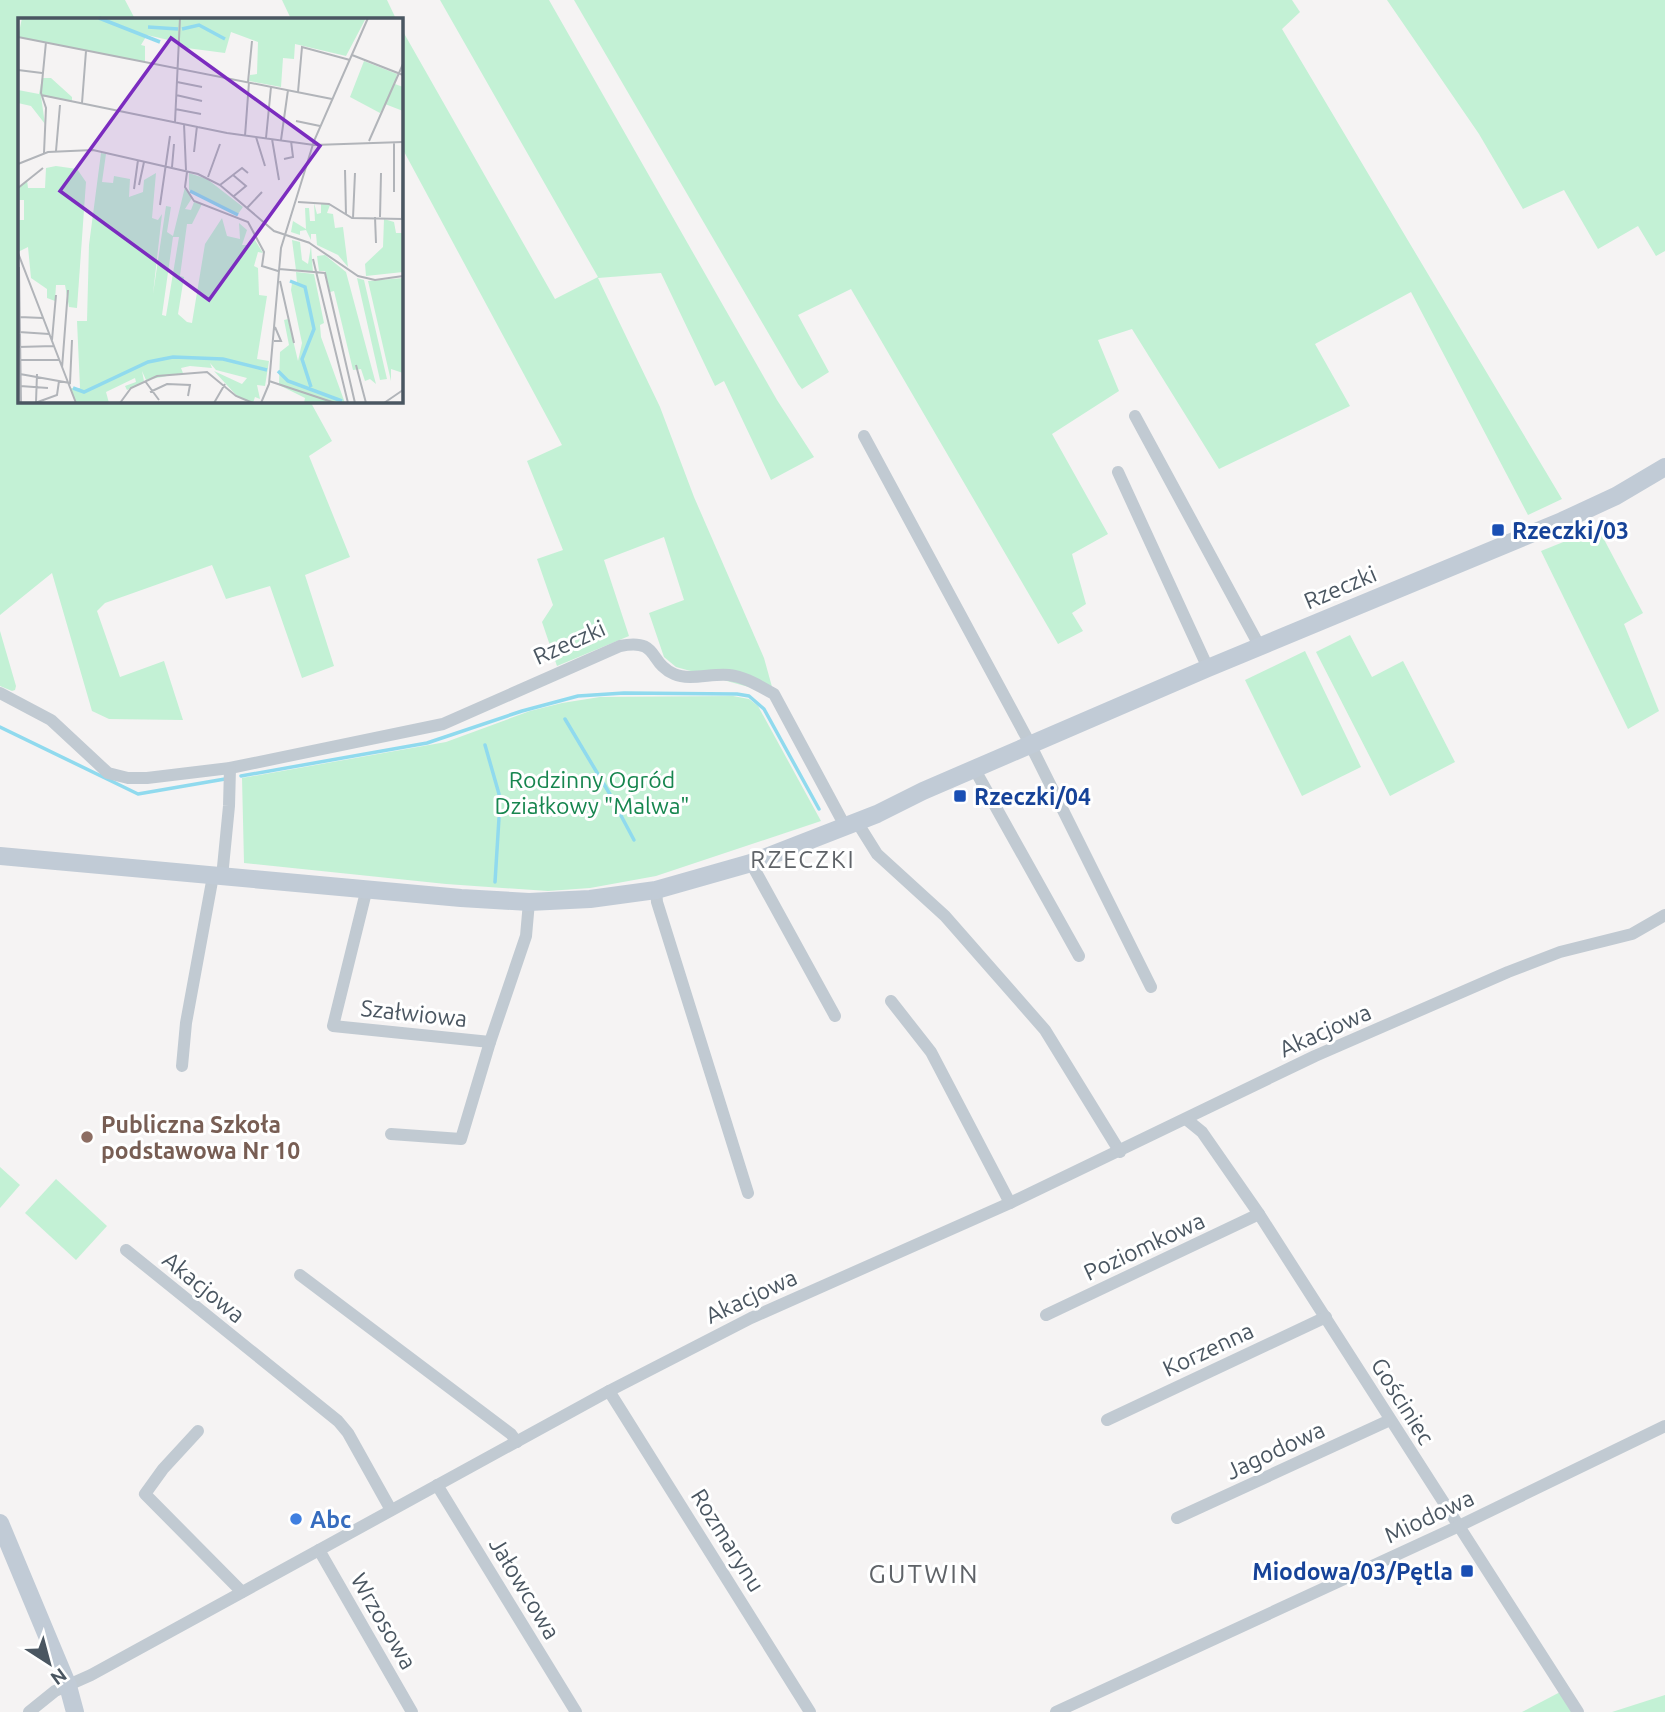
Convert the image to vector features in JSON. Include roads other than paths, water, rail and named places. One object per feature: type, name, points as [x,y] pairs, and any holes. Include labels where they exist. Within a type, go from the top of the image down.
[{"type":"main road","name":"Rzeczki","points":[[0,856],[217,877],[529,902],[590,899],[656,890],[751,863],[851,824],[1208,668],[1562,520],[1616,496],[1665,467]]},
{"type":"main road","points":[[0,1523],[68,1686],[75,1712]]},
{"type":"street","points":[[1135,416],[1260,647]]},
{"type":"street","points":[[864,436],[1030,746],[1151,987]]},
{"type":"street","points":[[1118,472],[1208,668]]},
{"type":"street","name":"Rzeczki","points":[[0,693],[66,731],[108,773],[147,778],[230,768],[443,724],[620,646],[634,643],[649,648],[662,664],[675,674],[728,674],[752,681],[774,694],[851,824],[877,854],[945,916],[1045,1030],[1120,1152]]},
{"type":"street","points":[[182,1066],[186,1023],[229,806],[230,768]]},
{"type":"street","points":[[975,769],[1079,956]]},
{"type":"street","points":[[751,863],[835,1016]]},
{"type":"street","name":"Szałwiowa","points":[[367,888],[333,1026],[490,1042]]},
{"type":"street","points":[[656,890],[657,902],[684,992],[748,1193]]},
{"type":"street","name":"Szałwiowa","points":[[391,1134],[461,1139],[526,936],[529,902]]},
{"type":"street","name":"Akacjowa","points":[[29,1712],[55,1691],[609,1391],[751,1318],[1120,1152],[1315,1056],[1508,972],[1560,952],[1632,934],[1665,915]]},
{"type":"street","points":[[891,1001],[931,1052],[1010,1203]]},
{"type":"street","name":"Gościniec","points":[[1186,1119],[1202,1132],[1259,1214],[1578,1712]]},
{"type":"street","name":"Poziomkowa","points":[[1046,1315],[1259,1214]]},
{"type":"street","name":"Akacjowa","points":[[126,1250],[338,1421],[348,1433],[391,1510]]},
{"type":"street","points":[[300,1275],[511,1434],[517,1442]]},
{"type":"street","name":"Korzenna","points":[[1107,1420],[1326,1317]]},
{"type":"street","name":"Rozmarynu","points":[[609,1391],[810,1712]]},
{"type":"street","name":"Jagodowa","points":[[1177,1518],[1390,1420]]},
{"type":"street","name":"Miodowa","points":[[1056,1712],[1459,1526],[1665,1426]]},
{"type":"street","points":[[198,1431],[163,1469],[145,1494],[242,1592]]},
{"type":"street","name":"Jałowcowa","points":[[438,1485],[576,1712]]},
{"type":"street","name":"Wrzosowa","points":[[319,1550],[412,1712]]},
{"type":"waterway","points":[[241,776],[427,743],[522,711],[578,696],[624,693],[737,694],[749,696],[764,709],[819,809]]},
{"type":"waterway","points":[[565,719],[614,801]]},
{"type":"waterway","points":[[0,727],[138,794],[225,779]]},
{"type":"waterway","points":[[485,745],[499,794],[499,807]]},
{"type":"waterway","points":[[618,810],[634,840]]},
{"type":"waterway","points":[[495,882],[499,818]]},
{"type":"place","name":"Rzeczki/03","points":[[1498,530]]},
{"type":"place","name":"Rzeczki/04","points":[[960,796]]},
{"type":"place","name":"Publiczna Szkoła podstawowa Nr 10","points":[[87,1137]]},
{"type":"place","name":"Abc","points":[[296,1519]]},
{"type":"place","name":"Miodowa/03/Pętla","points":[[1467,1571]]},
{"type":"district","name":"RZECZKI","points":[[803,859]]},
{"type":"district","name":"GUTWIN","points":[[924,1573]]},
{"type":"park label","name":"Rodzinny Ogród Działkowy \"Malwa\"","points":[[592,792]]}]
